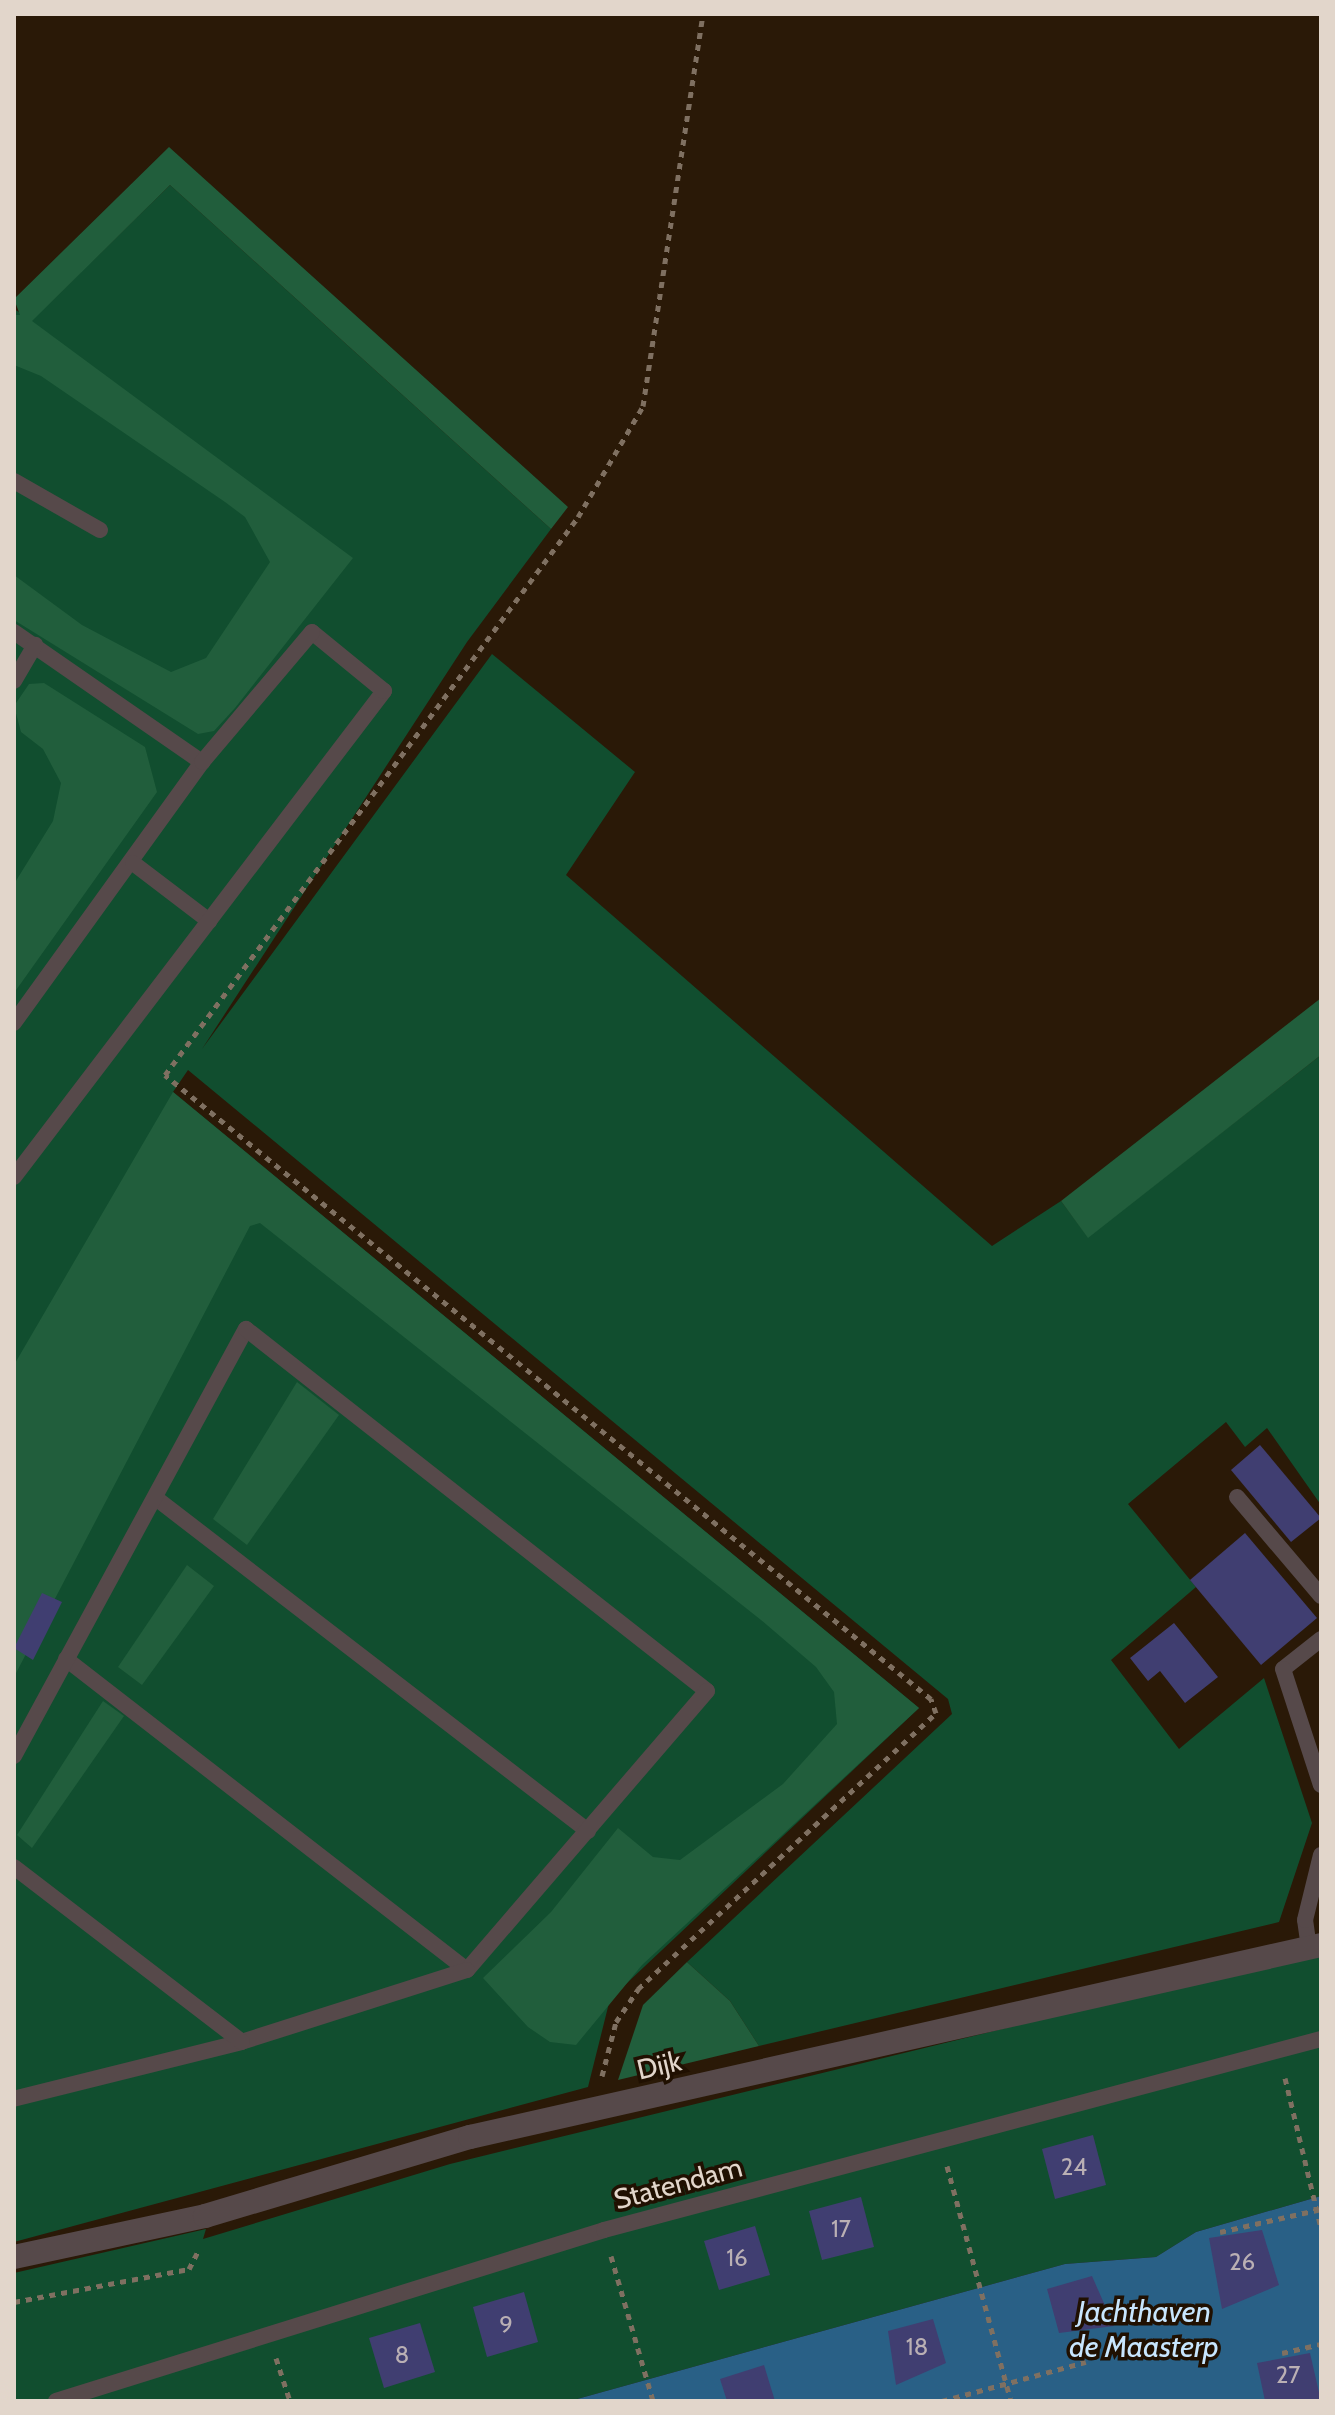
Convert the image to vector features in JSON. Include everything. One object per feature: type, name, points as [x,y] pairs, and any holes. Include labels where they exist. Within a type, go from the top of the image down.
[{"type":"street","name":"Dijk","points":[[14,2257],[216,2212],[470,2137],[1315,1946]]},
{"type":"lane","points":[[14,481],[100,530]]},
{"type":"lane","points":[[14,632],[202,762]]},
{"type":"lane","points":[[14,1023],[133,863],[202,762],[312,632],[384,691],[14,1177]]},
{"type":"lane","points":[[14,681],[35,645]]},
{"type":"lane","points":[[133,863],[209,921]]},
{"type":"lane","points":[[14,1756],[157,1499],[246,1329],[707,1691],[467,1970],[242,2042],[14,2099]]},
{"type":"lane","points":[[1237,1497],[1321,1596]]},
{"type":"lane","points":[[157,1499],[588,1831]]},
{"type":"lane","points":[[1321,1639],[1283,1669],[1321,1785]]},
{"type":"lane","points":[[66,1659],[467,1970]]},
{"type":"lane","points":[[1315,1946],[1305,1920],[1321,1855]]},
{"type":"lane","points":[[14,1867],[242,2042]]},
{"type":"lane","name":"Statendam","points":[[56,2401],[267,2331],[604,2230],[939,2138],[1321,2039]]},
{"type":"path","points":[[603,2109],[602,2071],[616,2022],[638,1989],[936,1713],[931,1699],[165,1075],[578,517],[643,406],[703,14]]},
{"type":"path","points":[[1278,2050],[1319,2209],[1321,2228]]},
{"type":"path","points":[[939,2138],[1011,2401]]},
{"type":"path","points":[[1220,2232],[1319,2209]]},
{"type":"path","points":[[14,2302],[189,2269],[216,2212]]},
{"type":"path","points":[[604,2230],[653,2401]]},
{"type":"path","points":[[267,2331],[290,2401]]},
{"type":"path","points":[[1282,2353],[1321,2344]]},
{"type":"path","points":[[942,2401],[1086,2362]]},
{"type":"green space","points":[[169,147],[568,507],[551,529],[170,185],[32,321],[353,558],[235,708],[214,731],[198,734],[14,620],[14,575],[82,625],[171,672],[206,658],[270,562],[245,517],[41,376],[14,365],[14,315],[20,315],[14,299]]},
{"type":"green space","points":[[170,185],[551,529],[467,642],[202,1049],[492,654],[635,772],[566,875],[992,1246],[1061,1201],[1088,1237],[1321,1055],[1321,1505],[1267,1428],[1245,1447],[1226,1422],[1128,1504],[1196,1587],[1111,1660],[1179,1749],[1264,1678],[1312,1823],[1279,1922],[759,2046],[730,2001],[687,1962],[952,1714],[948,1699],[188,1070],[173,1092],[919,1708],[610,1999],[588,2087],[14,2242],[14,309],[32,320]]},
{"type":"green space","points":[[44,683],[145,747],[157,792],[14,993],[14,884],[53,821],[61,783],[43,749],[21,732],[14,706],[29,684]]},
{"type":"green space","points":[[1321,998],[1321,1055],[1088,1238],[1061,1201]]},
{"type":"green space","points":[[173,1092],[919,1708],[642,1965],[576,2045],[550,2042],[528,2027],[483,1978],[551,1912],[618,1828],[653,1857],[680,1860],[783,1784],[837,1724],[834,1692],[816,1667],[761,1620],[260,1223],[250,1226],[14,1677],[14,1365]]},
{"type":"green space","points":[[297,1382],[339,1415],[247,1545],[213,1519]]},
{"type":"green space","points":[[187,1565],[214,1586],[142,1685],[118,1667]]},
{"type":"green space","points":[[103,1701],[124,1716],[32,1848],[17,1835]]},
{"type":"green space","points":[[1321,1951],[1321,2196],[1196,2232],[1156,2257],[1065,2264],[570,2401],[14,2401],[14,2273],[206,2229],[203,2239],[450,2164]]},
{"type":"green space","points":[[687,1962],[730,2001],[759,2046],[618,2080],[643,2005]]},
{"type":"water","name":"Jachthaven de Maasterp","points":[[1321,2196],[1321,2401],[570,2401],[1065,2264],[1156,2257],[1196,2232]]},
{"type":"building","points":[[1260,1445],[1321,1518],[1291,1542],[1231,1470]]},
{"type":"building","points":[[1245,1533],[1317,1618],[1261,1665],[1190,1580]]},
{"type":"building","points":[[42,1593],[62,1602],[33,1660],[14,1648]]},
{"type":"building","points":[[1174,1623],[1218,1677],[1185,1703],[1160,1671],[1148,1681],[1130,1658]]},
{"type":"building","points":[[1093,2135],[1106,2185],[1055,2199],[1042,2149]]},
{"type":"building","points":[[861,2197],[874,2247],[822,2260],[809,2211]]},
{"type":"building","points":[[755,2226],[770,2275],[719,2290],[704,2241]]},
{"type":"building","points":[[1262,2230],[1279,2285],[1222,2309],[1209,2238]]},
{"type":"building","points":[[1092,2276],[1114,2326],[1059,2333],[1047,2289]]},
{"type":"building","points":[[524,2292],[538,2342],[487,2357],[473,2307]]},
{"type":"building","points":[[933,2319],[946,2363],[896,2385],[888,2331]]},
{"type":"building","points":[[420,2323],[435,2372],[384,2388],[369,2338]]},
{"type":"building","points":[[1310,2353],[1321,2401],[1265,2401],[1257,2363]]},
{"type":"building","points":[[764,2365],[775,2401],[727,2401],[720,2379]]}]
